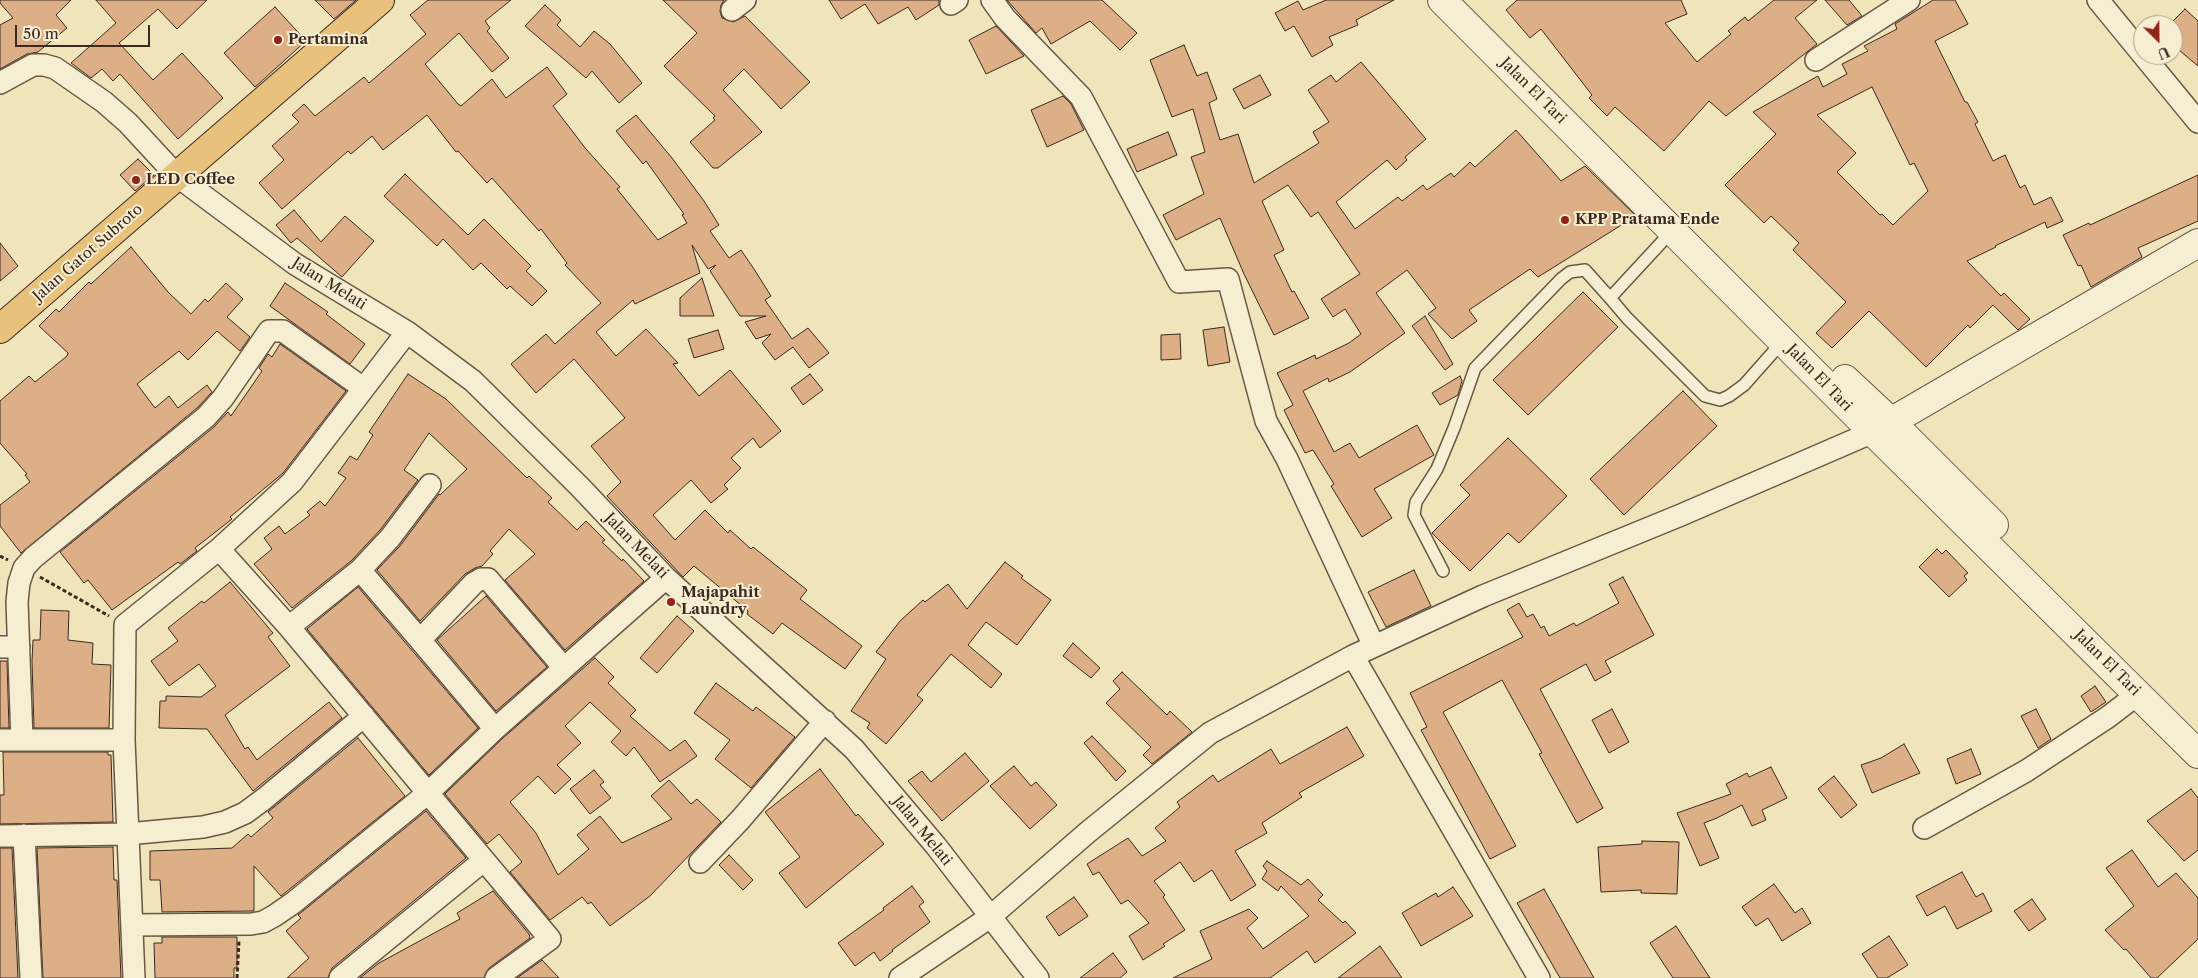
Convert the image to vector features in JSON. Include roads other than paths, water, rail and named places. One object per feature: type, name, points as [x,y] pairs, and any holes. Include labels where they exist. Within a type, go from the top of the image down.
[{"type":"highway","name":"Jalan Gatot Subroto","points":[[0,330],[380,0]]},
{"type":"street","points":[[992,0],[1005,18],[1081,97],[1179,282],[1228,280],[1266,421],[1287,459],[1374,646]]},
{"type":"street","name":"Jalan El Tari","points":[[1442,0],[1783,341],[1882,427],[2198,727]]},
{"type":"street","name":"Jalan El Tari","points":[[1466,0],[1684,218],[2138,694],[2198,754]]},
{"type":"street","points":[[1816,60],[1909,0]]},
{"type":"street","points":[[2098,0],[2198,122]]},
{"type":"street","name":"Jalan Melati","points":[[0,83],[33,65],[55,68],[104,102],[128,123],[177,176],[295,264],[407,332],[473,381],[580,487],[666,578],[854,749],[887,787],[1038,978]]},
{"type":"street","points":[[900,978],[990,917],[1088,832],[1210,733],[1353,656],[1483,596],[1681,515],[1882,427],[2198,243]]},
{"type":"street","points":[[22,740],[10,647],[19,583],[24,568],[33,558],[206,417],[223,398],[269,331],[284,331],[363,388]]},
{"type":"street","points":[[134,978],[124,740],[126,625],[219,549],[292,482],[407,332]]},
{"type":"street","points":[[289,627],[360,570],[390,538],[430,485]]},
{"type":"street","points":[[219,549],[289,627],[550,939],[506,975]]},
{"type":"street","points":[[360,570],[495,729]]},
{"type":"street","points":[[132,924],[240,924],[263,922],[293,903],[428,793],[495,729],[666,578]]},
{"type":"street","points":[[420,640],[474,584],[481,579],[488,579],[564,668]]},
{"type":"street","points":[[1353,656],[1539,978]]},
{"type":"street","points":[[1924,828],[2026,771],[2108,717],[2138,694]]},
{"type":"street","points":[[0,836],[127,834],[203,827],[225,822],[245,813],[364,716]]},
{"type":"street","points":[[700,862],[740,820],[824,721]]},
{"type":"street","points":[[0,740],[124,740]]},
{"type":"street","points":[[24,835],[31,978]]},
{"type":"street","points":[[340,978],[483,861]]},
{"type":"lane","points":[[1610,298],[1673,230]]},
{"type":"lane","points":[[1443,572],[1414,515],[1416,502],[1438,469],[1475,368],[1570,272],[1585,270],[1627,318],[1705,396],[1720,400],[1744,386],[1783,341]]},
{"type":"place","name":"Pertamina","points":[[278,40]]},
{"type":"place","name":"LED Coffee","points":[[136,180]]},
{"type":"place","name":"KPP Pratama Ende","points":[[1565,220]]},
{"type":"place","name":"Majapahit Laundry","points":[[671,602]]}]
